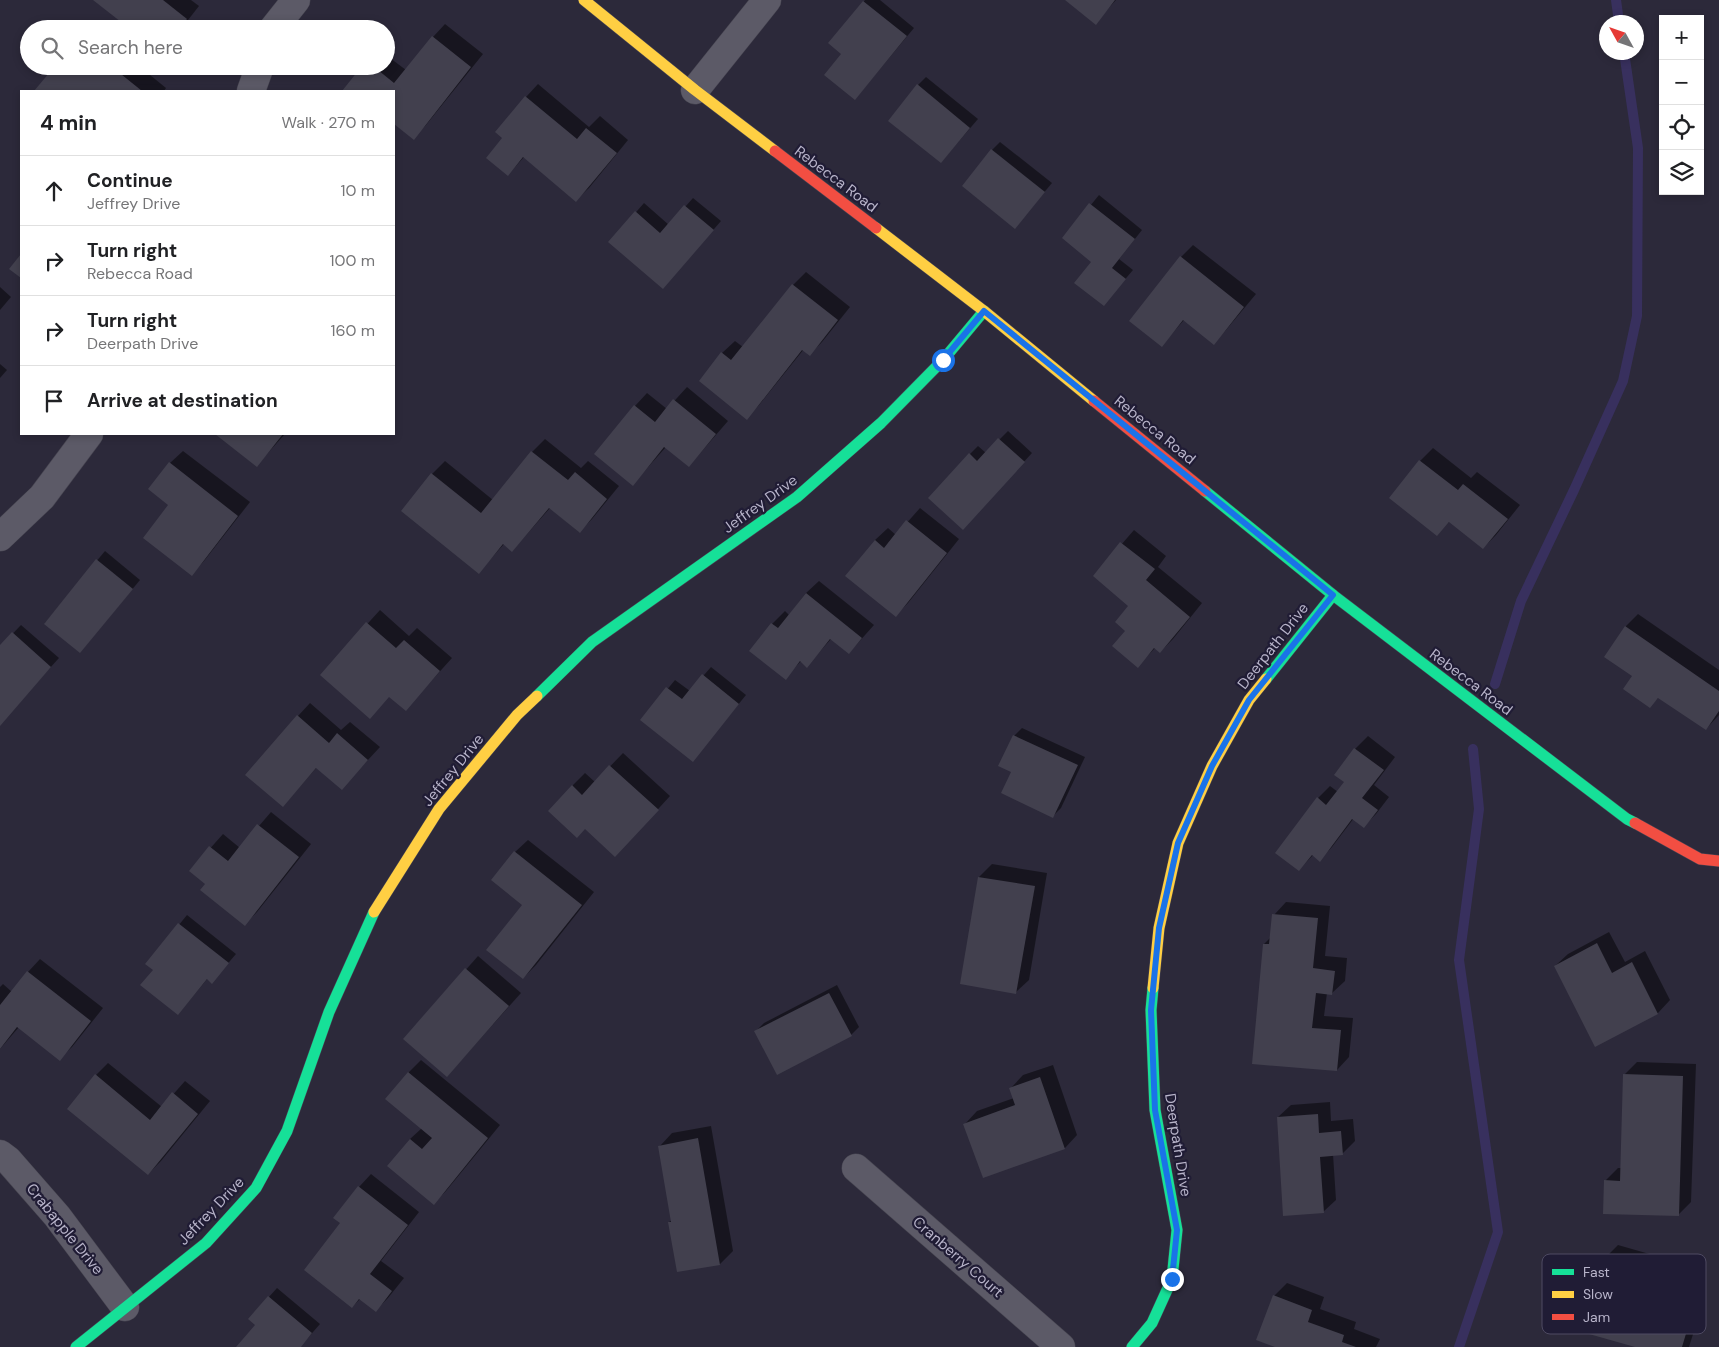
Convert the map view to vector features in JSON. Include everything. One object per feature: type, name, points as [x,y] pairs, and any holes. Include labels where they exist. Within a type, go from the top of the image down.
[{"type":"street","points":[[280,20],[296,0]]},
{"type":"street","name":"Rebecca Road","points":[[584,0],[695,90],[984,311],[1333,595],[1627,820],[1700,859],[1719,861]]},
{"type":"street","points":[[695,90],[767,0]]},
{"type":"street","points":[[251,90],[257,75]]},
{"type":"street","name":"Jeffrey Drive","points":[[76,1347],[206,1243],[256,1188],[287,1131],[329,1012],[375,910],[439,808],[517,716],[592,642],[797,497],[881,423],[943,360],[984,311]]},
{"type":"street","points":[[0,537],[42,497],[88,435]]},
{"type":"street","name":"Deerpath Drive","points":[[1132,1347],[1152,1323],[1172,1279],[1177,1230],[1155,1110],[1151,1010],[1159,928],[1178,843],[1212,766],[1249,700],[1333,595]]},
{"type":"street","name":"Crabapple Drive","points":[[0,1154],[8,1160],[58,1216],[125,1307]]},
{"type":"street","name":"Cranberry Court","points":[[856,1168],[1061,1347]]},
{"type":"building","points":[[93,0],[163,0],[187,19],[186,20],[119,20]]},
{"type":"building","points":[[1065,0],[1115,0],[1096,25]]},
{"type":"building","points":[[863,1],[907,36],[855,100],[824,75],[841,54],[828,43]]},
{"type":"building","points":[[432,36],[471,67],[414,140],[395,125],[395,90],[343,90],[355,75],[384,75],[394,83]]},
{"type":"building","points":[[47,75],[122,75],[141,90],[35,90]]},
{"type":"building","points":[[917,84],[970,128],[941,163],[888,121]]},
{"type":"building","points":[[525,96],[577,139],[586,128],[617,153],[576,202],[523,157],[508,176],[486,158],[502,138],[495,132]]},
{"type":"building","points":[[991,149],[1045,192],[1015,229],[962,186]]},
{"type":"building","points":[[1089,203],[1135,239],[1112,268],[1126,279],[1104,306],[1074,283],[1091,262],[1062,238]]},
{"type":"building","points":[[684,205],[714,230],[663,289],[608,242],[635,211],[660,233]]},
{"type":"building","points":[[20,255],[20,277],[9,269]]},
{"type":"building","points":[[1180,256],[1244,307],[1214,345],[1183,320],[1162,347],[1129,321]]},
{"type":"building","points":[[792,284],[838,320],[810,356],[802,350],[747,420],[699,381],[721,352],[731,360]]},
{"type":"building","points":[[673,399],[716,434],[689,467],[664,447],[633,486],[594,454],[634,405],[655,422]]},
{"type":"building","points":[[216,435],[282,435],[257,467]]},
{"type":"building","points":[[998,438],[1025,462],[963,530],[928,498],[969,453],[977,461]]},
{"type":"building","points":[[531,451],[568,480],[575,472],[607,499],[580,533],[549,508],[512,552],[503,544],[479,574],[401,511],[431,473],[481,513]]},
{"type":"building","points":[[1419,460],[1458,490],[1463,484],[1508,519],[1483,549],[1449,522],[1437,536],[1389,498]]},
{"type":"building","points":[[169,462],[238,516],[192,576],[143,538],[168,505],[148,489]]},
{"type":"building","points":[[906,520],[947,553],[896,617],[845,576],[875,540],[884,548]]},
{"type":"building","points":[[1120,542],[1155,569],[1146,580],[1190,617],[1160,653],[1154,648],[1138,668],[1112,646],[1125,631],[1115,622],[1128,606],[1093,576]]},
{"type":"building","points":[[96,559],[133,589],[80,653],[44,624]]},
{"type":"building","points":[[806,593],[862,638],[849,654],[830,639],[807,668],[800,661],[786,680],[749,651],[771,623],[778,628]]},
{"type":"building","points":[[366,622],[396,648],[404,640],[440,671],[406,711],[389,697],[370,719],[320,675]]},
{"type":"building","points":[[1625,626],[1719,691],[1719,711],[1706,730],[1658,698],[1650,708],[1623,689],[1632,676],[1604,657]]},
{"type":"building","points":[[12,632],[51,667],[0,726],[0,645]]},
{"type":"building","points":[[702,674],[739,704],[693,762],[640,720],[666,687],[682,699]]},
{"type":"building","points":[[297,715],[329,743],[337,733],[368,760],[342,790],[316,768],[283,807],[245,775]]},
{"type":"building","points":[[1013,735],[1078,765],[1053,818],[1001,793],[1011,772],[998,766]]},
{"type":"building","points":[[1354,748],[1384,770],[1362,798],[1378,810],[1364,828],[1352,819],[1320,862],[1312,855],[1299,871],[1275,853],[1317,797],[1326,805],[1344,782],[1334,775]]},
{"type":"building","points":[[609,765],[659,810],[615,857],[585,829],[577,838],[548,811],[572,785],[582,795]]},
{"type":"building","points":[[257,824],[299,857],[245,926],[200,890],[205,884],[189,871],[209,846],[228,861]]},
{"type":"building","points":[[514,851],[582,905],[523,979],[486,950],[522,905],[491,880]]},
{"type":"building","points":[[978,877],[1035,886],[1016,994],[960,984]]},
{"type":"building","points":[[1272,914],[1318,918],[1313,968],[1335,971],[1332,995],[1316,993],[1312,1028],[1341,1030],[1337,1071],[1252,1064],[1263,944],[1269,944]]},
{"type":"building","points":[[178,923],[229,963],[212,984],[207,979],[178,1015],[140,985],[153,970],[145,964]]},
{"type":"building","points":[[1597,943],[1612,973],[1632,962],[1658,1014],[1595,1047],[1554,966]]},
{"type":"building","points":[[465,968],[509,1006],[447,1077],[403,1039]]},
{"type":"building","points":[[27,971],[91,1021],[60,1061],[17,1027],[0,1049],[0,1005]]},
{"type":"building","points":[[829,993],[852,1036],[777,1075],[754,1031]]},
{"type":"building","points":[[408,1072],[488,1138],[434,1205],[387,1166],[410,1139],[422,1149],[432,1138],[385,1099]]},
{"type":"building","points":[[95,1074],[150,1120],[172,1092],[198,1114],[148,1175],[67,1109]]},
{"type":"building","points":[[1623,1074],[1683,1076],[1679,1216],[1603,1214],[1604,1180],[1620,1181]]},
{"type":"building","points":[[1040,1077],[1065,1149],[983,1178],[963,1124],[1015,1105],[1009,1088]]},
{"type":"building","points":[[1318,1114],[1319,1133],[1341,1131],[1343,1155],[1320,1157],[1324,1213],[1283,1216],[1277,1117]]},
{"type":"building","points":[[698,1138],[720,1265],[677,1272],[668,1222],[671,1222],[658,1146]]},
{"type":"building","points":[[358,1186],[408,1225],[370,1274],[392,1291],[376,1312],[359,1299],[352,1308],[304,1270],[340,1223],[333,1218]]},
{"type":"building","points":[[1273,1295],[1312,1310],[1308,1322],[1344,1335],[1342,1342],[1356,1347],[1275,1347],[1256,1340]]},
{"type":"building","points":[[268,1296],[312,1333],[301,1347],[236,1347],[255,1325],[248,1319]]},
{"type":"building","points":[[1589,1334],[1686,1334],[1682,1347],[1635,1347]]},
{"type":"waterway","points":[[1616,0],[1618,15]]},
{"type":"waterway","points":[[1495,684],[1521,601],[1623,381],[1637,316],[1638,148],[1625,60]]},
{"type":"waterway","points":[[1459,1347],[1498,1232],[1459,960],[1479,809],[1473,749]]},
{"type":"traffic: fast","points":[[537,696],[592,642],[797,497],[881,423],[943,360],[984,311]]},
{"type":"traffic: fast","points":[[1205,491],[1333,595],[1627,819],[1635,823]]},
{"type":"traffic: fast","points":[[1266,679],[1333,595]]},
{"type":"traffic: fast","points":[[76,1347],[206,1243],[256,1188],[287,1131],[329,1012],[374,912]]},
{"type":"traffic: fast","points":[[1132,1347],[1152,1323],[1172,1279],[1177,1230],[1155,1110],[1151,1010],[1153,988]]},
{"type":"traffic: slow","points":[[584,0],[695,90],[775,151]]},
{"type":"traffic: slow","points":[[876,228],[984,311],[1094,401]]},
{"type":"traffic: slow","points":[[1153,988],[1159,928],[1178,843],[1212,766],[1249,700],[1266,679]]},
{"type":"traffic: slow","points":[[374,912],[439,809],[517,715],[537,696]]},
{"type":"traffic: jam","points":[[775,151],[876,228]]},
{"type":"traffic: jam","points":[[1094,401],[1205,491]]},
{"type":"traffic: jam","points":[[1635,823],[1700,859],[1719,861]]},
{"type":"route","points":[[943,360],[984,311],[1333,595],[1249,700],[1212,766],[1178,843],[1159,928],[1151,1010],[1155,1110],[1177,1230],[1172,1279]]}]
